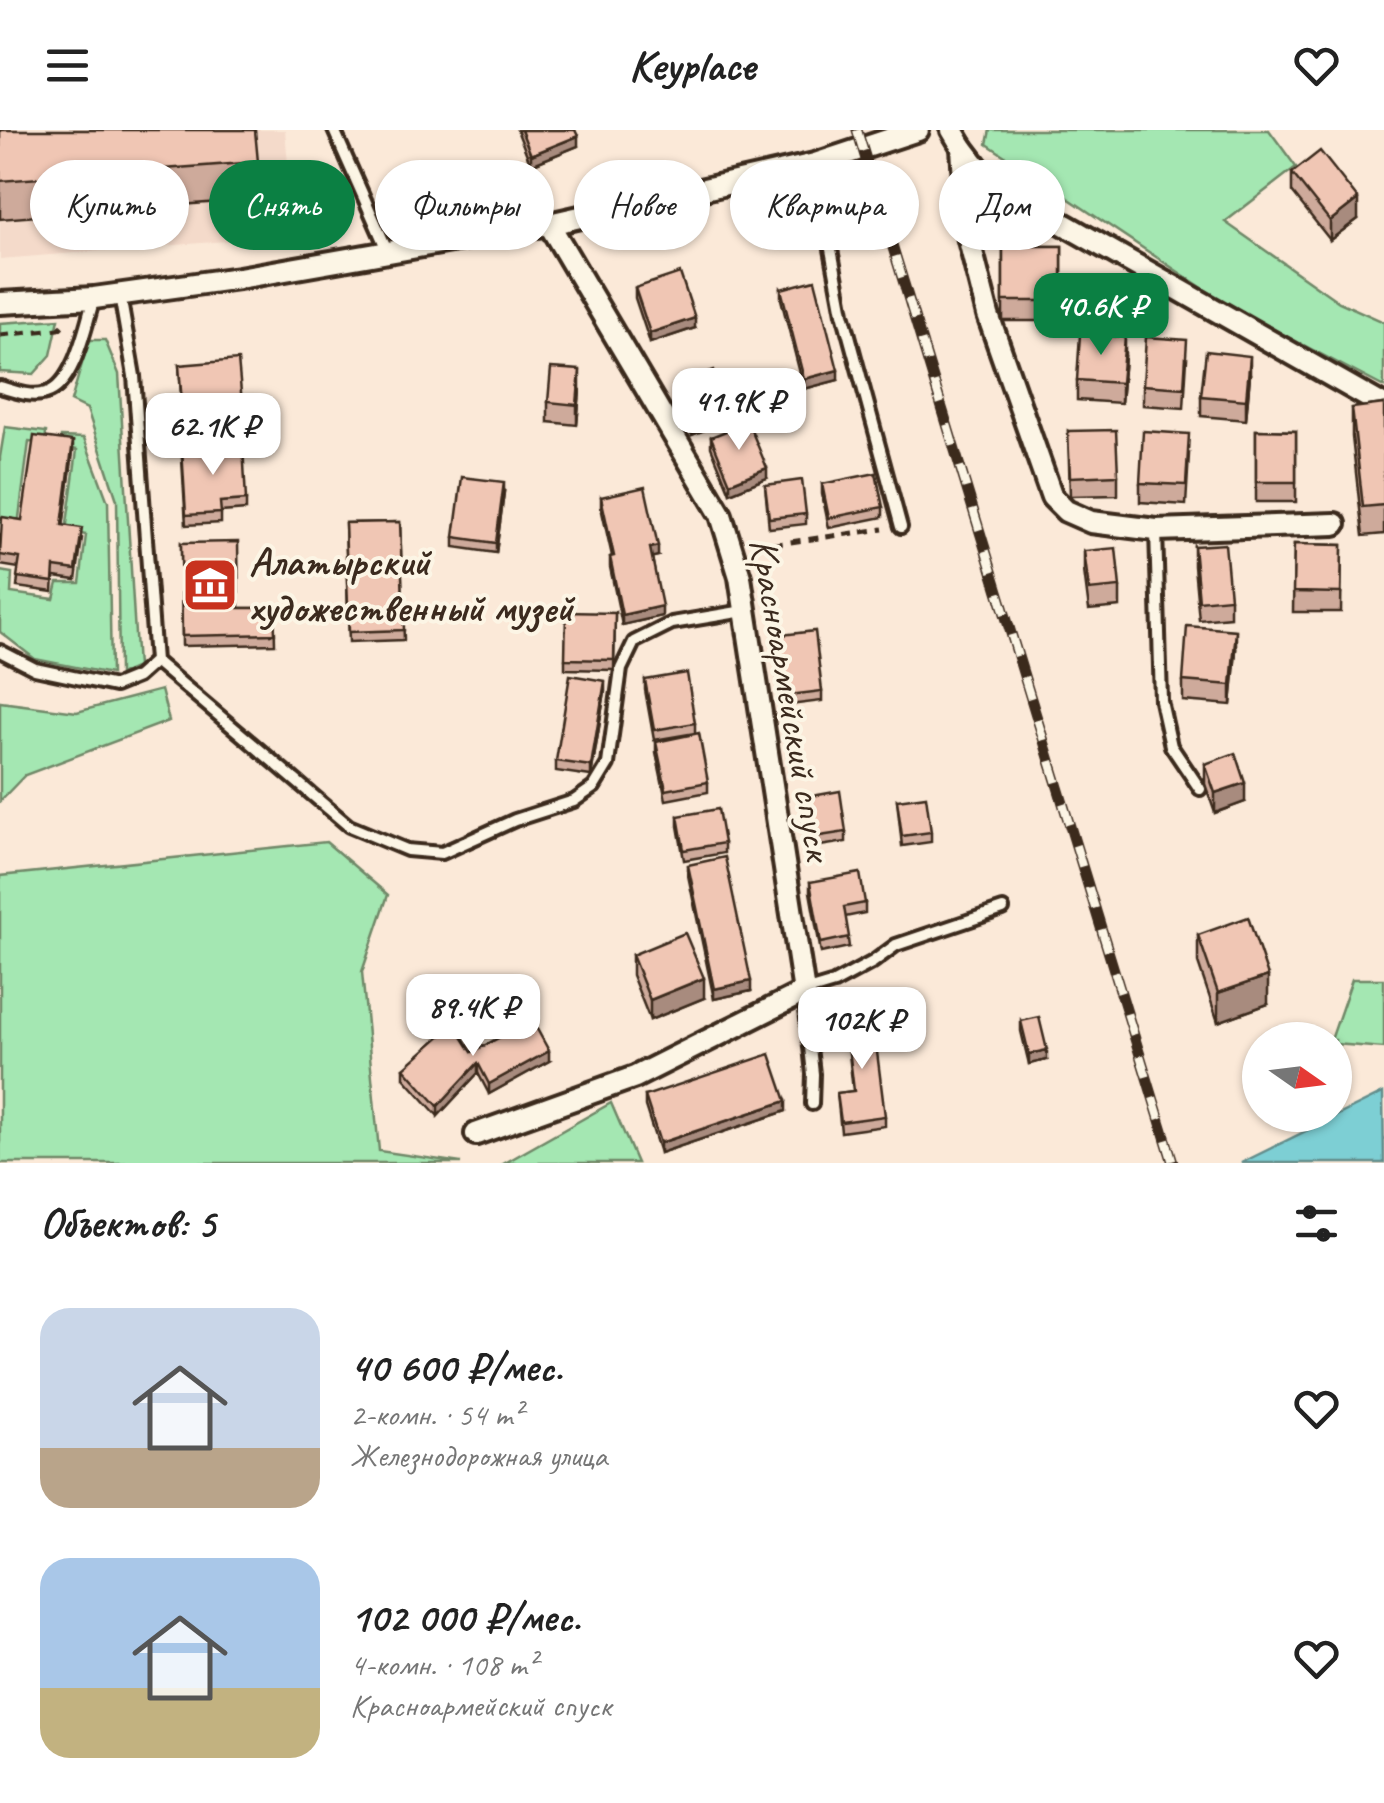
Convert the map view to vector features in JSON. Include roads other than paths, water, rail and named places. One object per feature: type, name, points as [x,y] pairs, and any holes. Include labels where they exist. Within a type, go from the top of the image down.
[{"type":"street","points":[[827,160],[918,130]]},
{"type":"street","points":[[957,139],[988,181],[1384,406]]},
{"type":"street","points":[[957,139],[967,232],[988,315],[1052,498],[1066,511],[1091,522],[1156,530],[1335,524]]},
{"type":"street","points":[[554,223],[730,183]]},
{"type":"street","name":"Красноармейский спуск","points":[[554,232],[721,515],[740,577],[804,992]]},
{"type":"street","points":[[0,303],[94,298],[409,250]]},
{"type":"street","points":[[476,1134],[635,1077],[804,992]]},
{"type":"lane","points":[[334,130],[388,254]]},
{"type":"lane","points":[[831,250],[843,312],[901,526]]},
{"type":"lane","points":[[120,294],[134,376],[155,662],[348,826],[407,850],[442,853],[515,820],[574,801],[594,786],[608,764],[621,669],[634,642],[672,623],[745,610]]},
{"type":"lane","points":[[0,387],[23,394],[45,394],[60,386],[70,371],[94,298]]},
{"type":"lane","points":[[1156,530],[1161,700],[1171,746],[1200,789]]},
{"type":"lane","points":[[0,652],[35,669],[115,686],[137,677],[155,662]]},
{"type":"lane","points":[[812,1104],[813,1074],[804,992],[834,983],[896,944],[1003,909]]},
{"type":"water","points":[[1383,1093],[1384,1163],[1241,1163],[1304,1132],[1352,1132],[1352,1108]]},
{"type":"railway","points":[[857,130],[1173,1163]]},
{"type":"place","name":"Алатырский художественный музей","points":[[210,585]]}]
